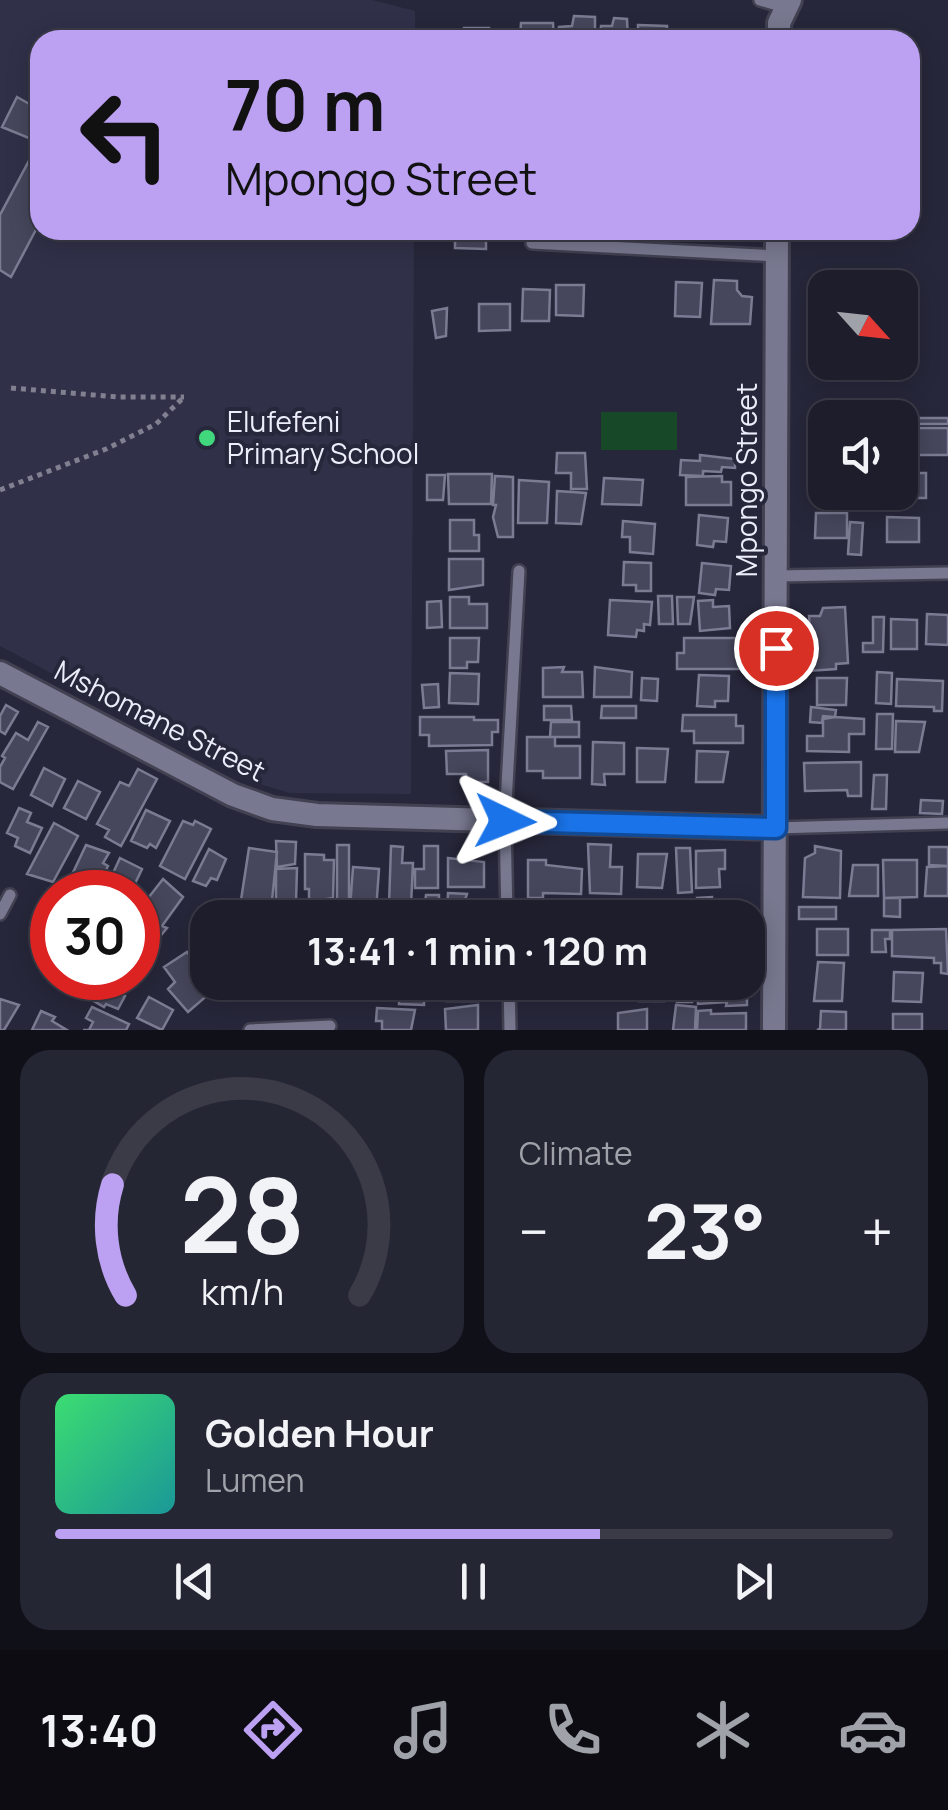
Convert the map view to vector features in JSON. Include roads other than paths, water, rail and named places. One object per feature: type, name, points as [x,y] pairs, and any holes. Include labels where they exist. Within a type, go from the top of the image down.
[{"type":"street","points":[[779,30],[787,4]]},
{"type":"street","name":"Mpongo Street","points":[[774,1030],[777,240]]},
{"type":"street","name":"Mshomane Street","points":[[0,673],[252,804],[317,815],[776,828]]},
{"type":"lane","points":[[760,0],[787,4]]},
{"type":"lane","points":[[532,243],[777,256]]},
{"type":"lane","points":[[507,900],[505,821],[519,571]]},
{"type":"lane","points":[[776,576],[948,573]]},
{"type":"lane","points":[[776,828],[948,822]]},
{"type":"lane","points":[[0,914],[10,895]]},
{"type":"lane","points":[[509,1000],[510,1030]]},
{"type":"lane","points":[[250,1030],[330,1026]]},
{"type":"place","name":"Elufefeni Primary School","points":[[207,438]]}]
